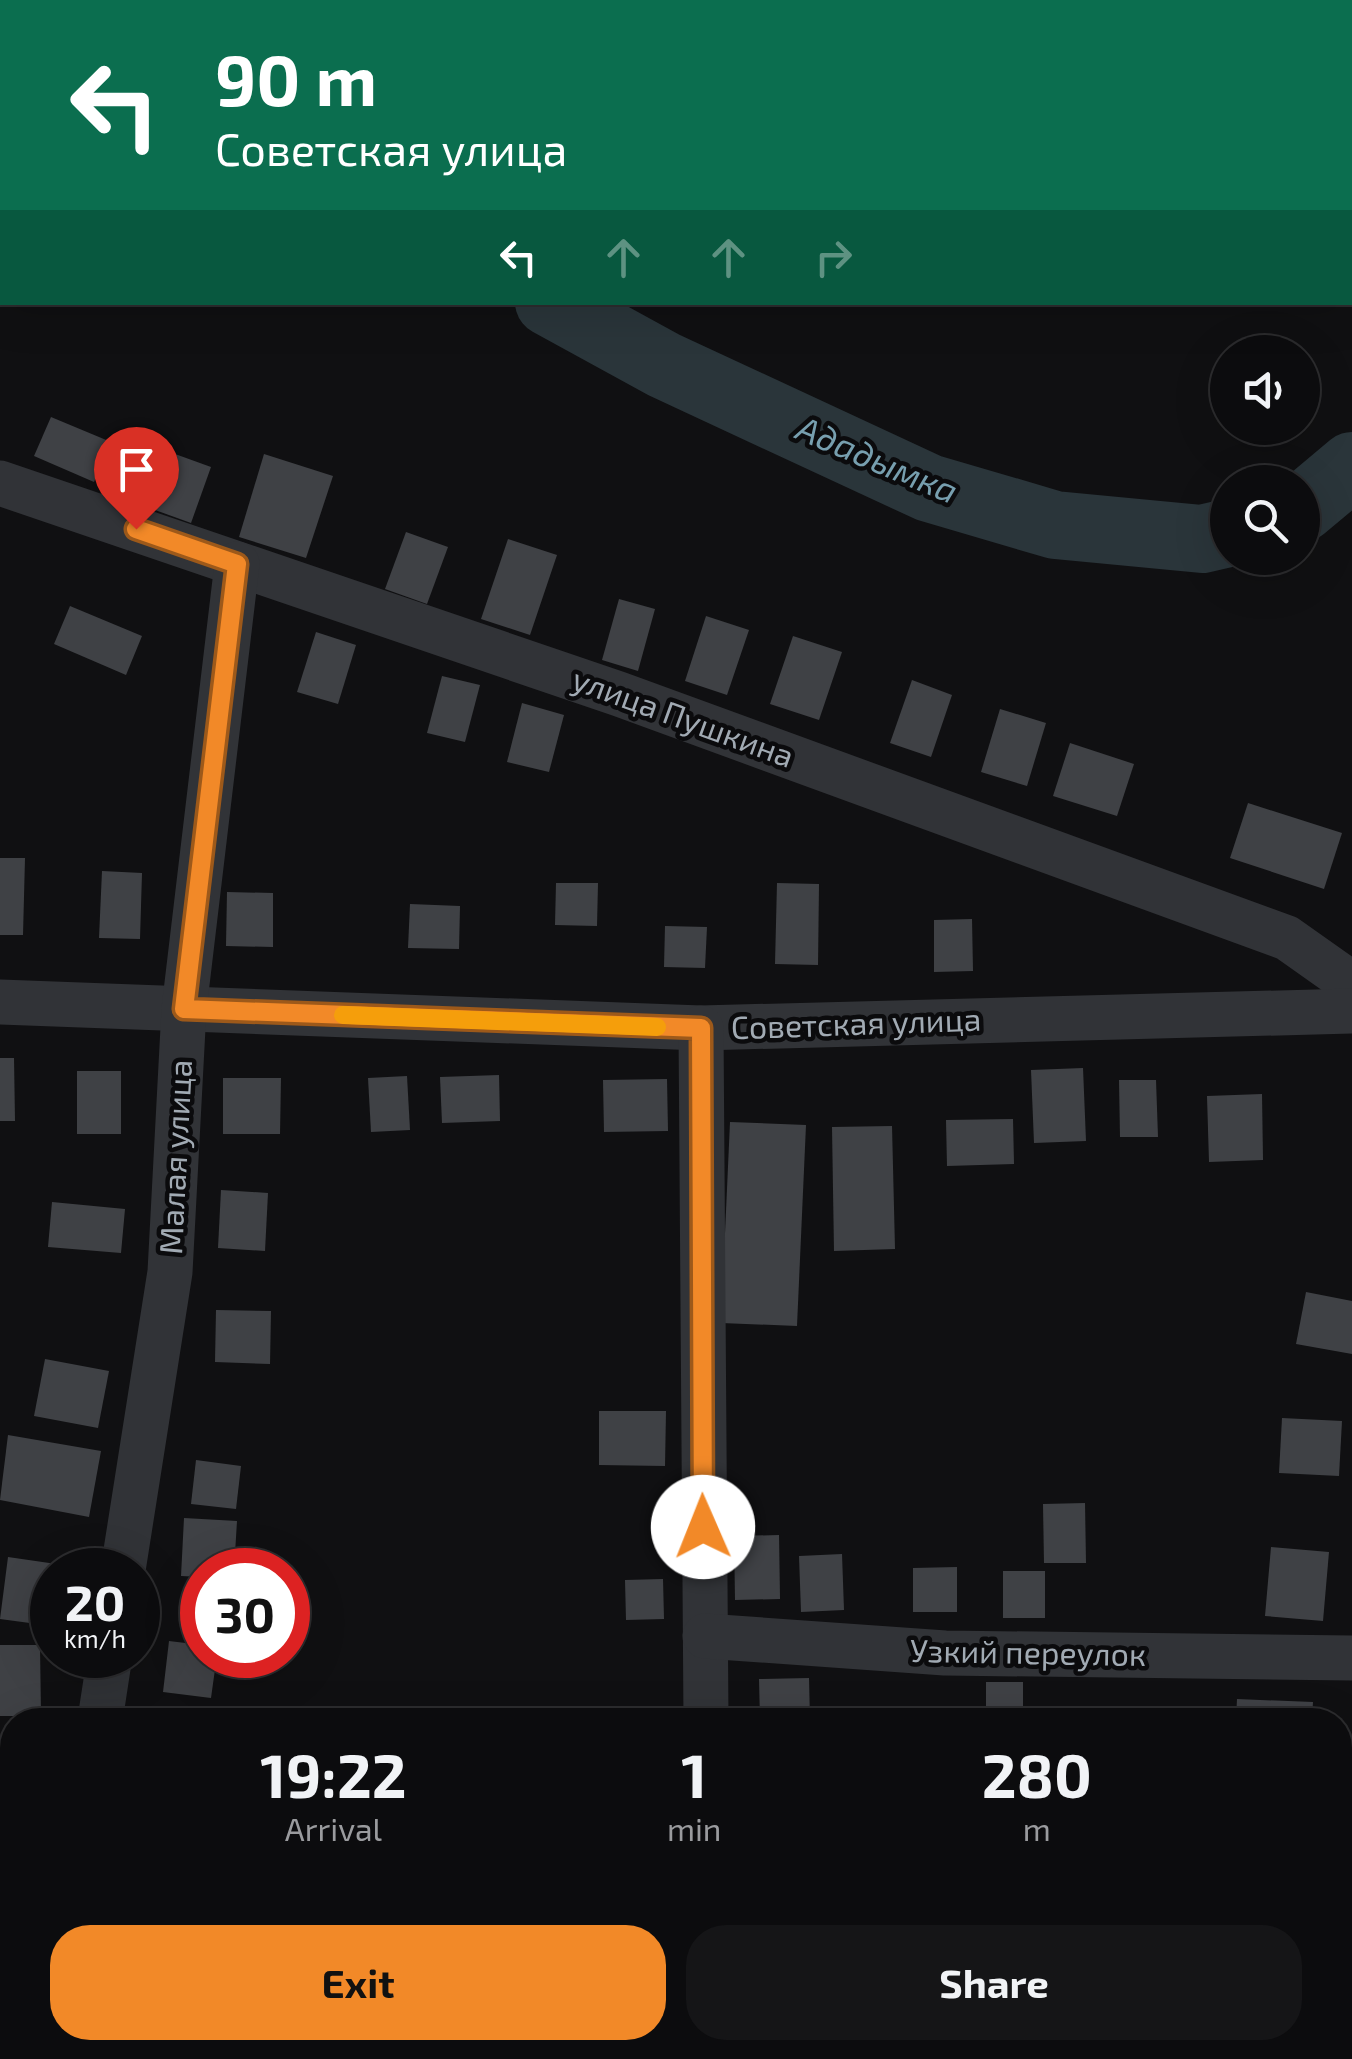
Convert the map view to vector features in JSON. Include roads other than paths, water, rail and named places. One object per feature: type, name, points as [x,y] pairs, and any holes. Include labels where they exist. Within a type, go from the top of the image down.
[{"type":"street","name":"улица Пушкина","points":[[0,483],[619,694],[1286,938],[1352,984]]},
{"type":"street","name":"Малая улица","points":[[126,1548],[170,1272],[184,1009],[237,564]]},
{"type":"street","name":"Советская улица","points":[[0,1002],[701,1028],[1352,1011]]},
{"type":"street","points":[[701,1028],[706,1708]]},
{"type":"street","name":"Узкий переулок","points":[[704,1636],[945,1653],[1352,1658]]},
{"type":"street","points":[[102,1708],[106,1678]]},
{"type":"waterway","name":"Ададымка","points":[[554,305],[664,365],[929,488],[1055,525],[1210,537]]},
{"type":"waterway","name":"Ададымка","points":[[1320,493],[1352,466]]}]
